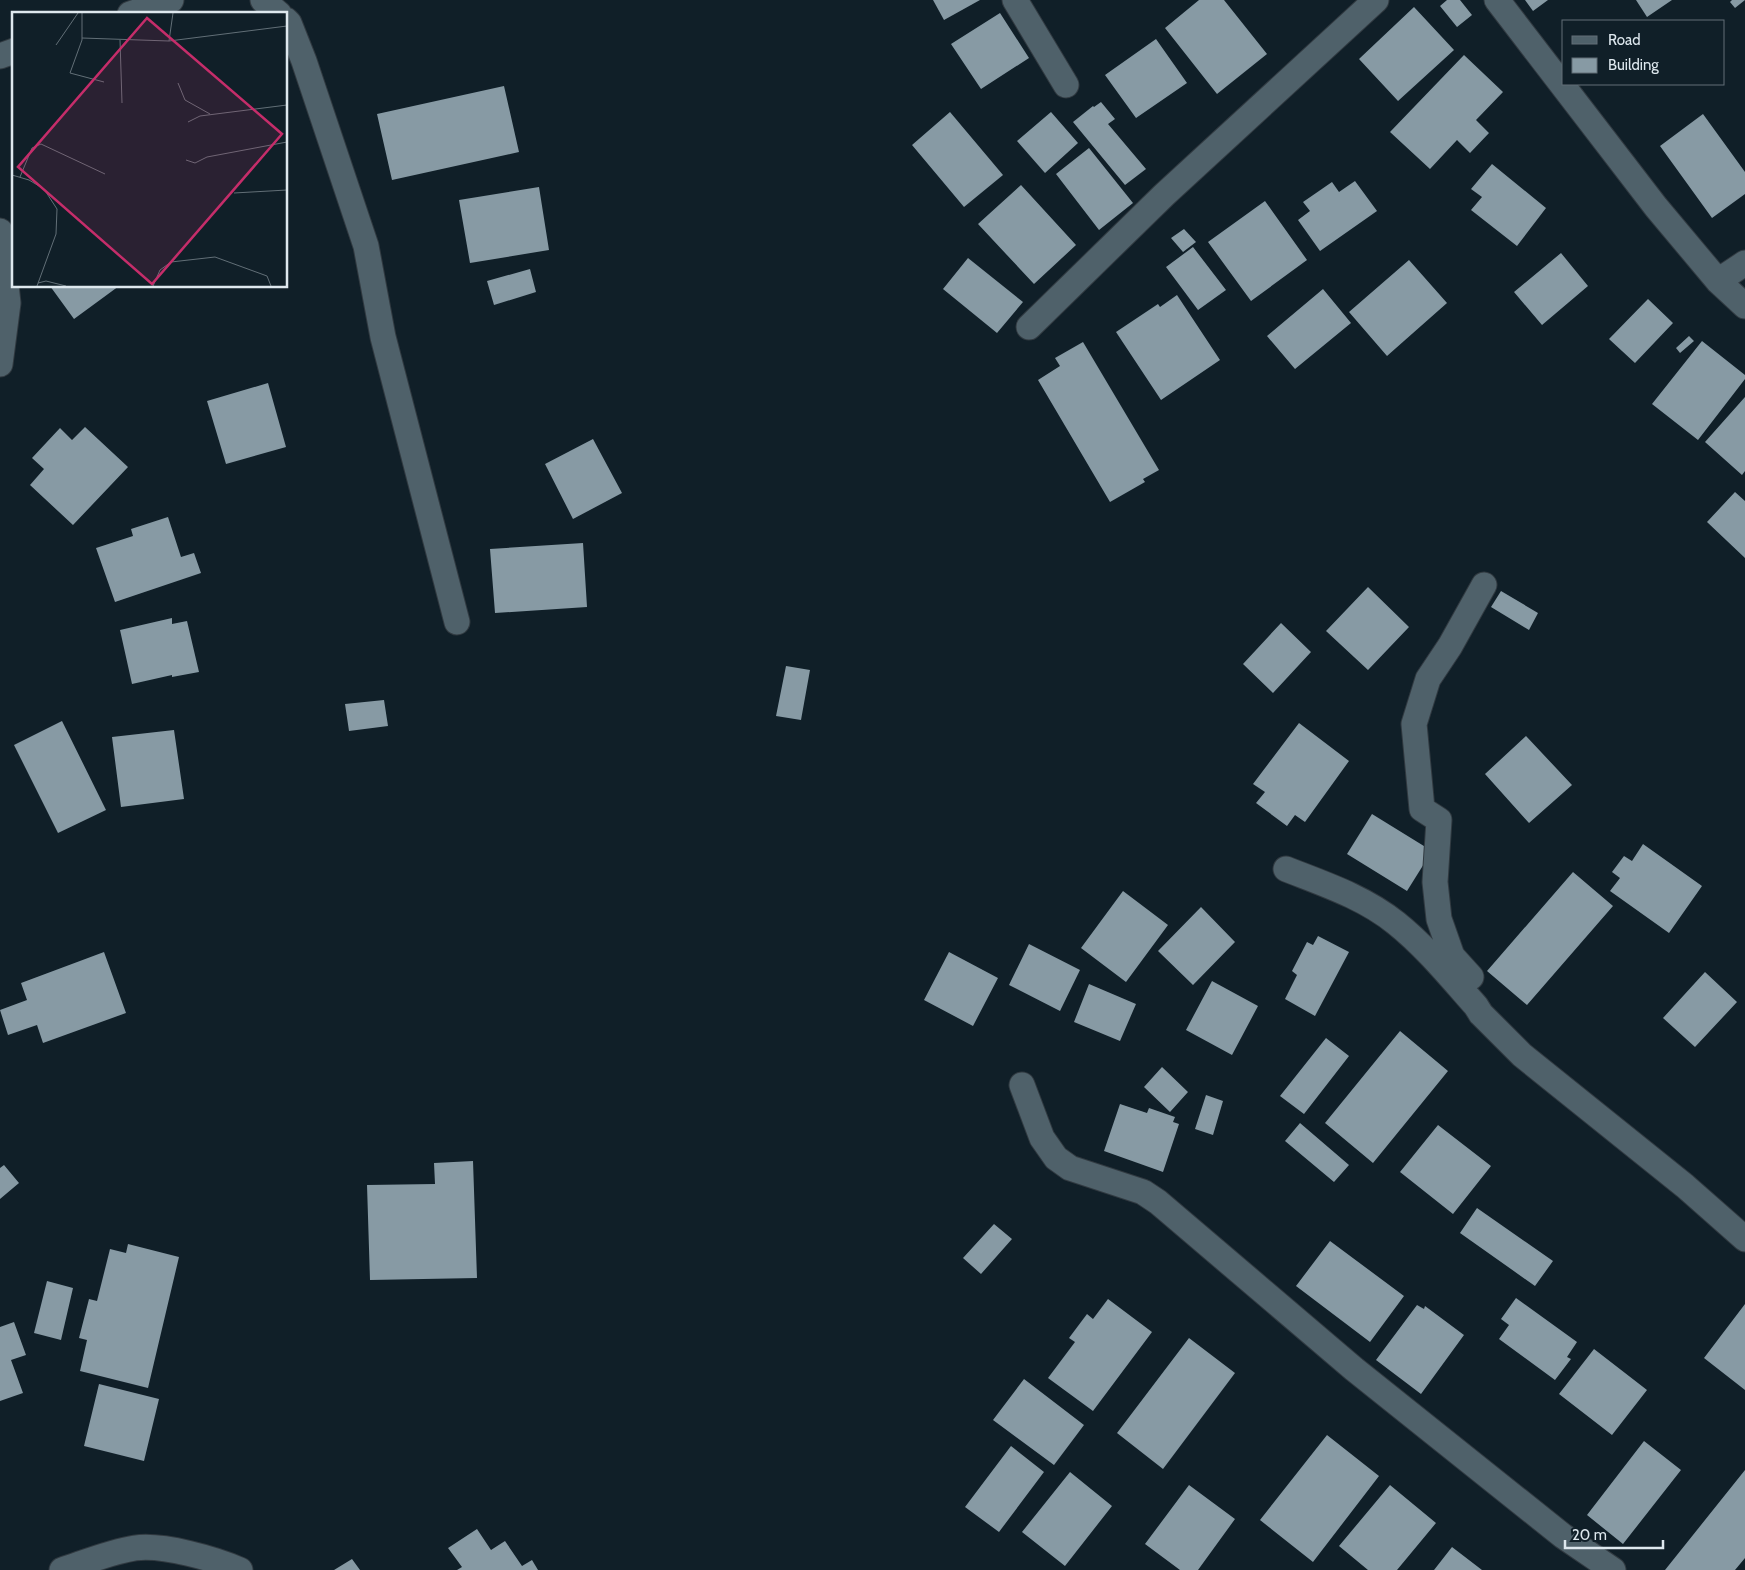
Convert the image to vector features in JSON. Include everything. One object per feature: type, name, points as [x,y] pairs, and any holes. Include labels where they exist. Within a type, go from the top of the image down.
[{"type":"street","points":[[136,12],[171,0]]},
{"type":"street","points":[[263,0],[277,12]]},
{"type":"street","points":[[1015,0],[1066,85]]},
{"type":"street","points":[[1029,327],[1164,195],[1376,0]]},
{"type":"street","points":[[1497,0],[1562,85]]},
{"type":"street","points":[[288,22],[304,61],[366,246],[383,337],[457,622]]},
{"type":"street","points":[[0,56],[12,52]]},
{"type":"street","points":[[1562,85],[1656,207],[1718,281],[1745,306]]},
{"type":"street","points":[[0,232],[8,303],[0,364]]},
{"type":"street","points":[[1718,281],[1745,263]]},
{"type":"street","points":[[1476,1006],[1479,986],[1452,956],[1438,919],[1435,882],[1439,820],[1422,810],[1414,724],[1428,679],[1450,646],[1484,585]]},
{"type":"street","points":[[1286,869],[1353,896],[1396,923],[1434,959],[1481,1014],[1522,1055],[1685,1186],[1745,1239]]},
{"type":"street","points":[[1022,1085],[1042,1138],[1056,1158],[1070,1168],[1143,1192],[1158,1202],[1354,1369],[1563,1536],[1613,1570]]},
{"type":"street","points":[[62,1570],[116,1552],[137,1548],[158,1548],[193,1555],[223,1562],[240,1570]]},
{"type":"building","points":[[933,0],[980,0],[944,20]]},
{"type":"building","points":[[1199,0],[1224,0],[1267,54],[1217,94],[1165,28]]},
{"type":"building","points":[[1447,0],[1460,0],[1472,15],[1457,27],[1440,6]]},
{"type":"building","points":[[1525,0],[1548,0],[1533,11]]},
{"type":"building","points":[[1636,0],[1672,0],[1647,17]]},
{"type":"building","points":[[1732,0],[1745,0],[1735,8],[1730,2]]},
{"type":"building","points":[[1414,7],[1454,50],[1398,101],[1359,59]]},
{"type":"building","points":[[1000,13],[1029,58],[981,89],[951,44]]},
{"type":"building","points":[[1156,39],[1187,83],[1136,118],[1105,75]]},
{"type":"building","points":[[1464,55],[1503,92],[1476,120],[1489,133],[1470,153],[1457,140],[1430,169],[1390,132]]},
{"type":"building","points":[[504,86],[519,152],[392,180],[377,114]]},
{"type":"building","points":[[1101,102],[1115,119],[1108,124],[1146,169],[1125,185],[1073,122]]},
{"type":"building","points":[[950,112],[1003,175],[964,207],[912,145]]},
{"type":"building","points":[[1051,112],[1078,143],[1045,173],[1017,141]]},
{"type":"building","points":[[1703,114],[1745,172],[1745,194],[1712,218],[1660,146]]},
{"type":"building","points":[[1089,148],[1133,203],[1099,230],[1056,174]]},
{"type":"building","points":[[1492,164],[1546,208],[1517,246],[1471,210],[1482,197],[1471,189]]},
{"type":"building","points":[[1355,181],[1377,211],[1320,251],[1298,220],[1310,211],[1303,202],[1332,182],[1339,192]]},
{"type":"building","points":[[1021,185],[1076,245],[1034,284],[978,224]]},
{"type":"building","points":[[539,187],[549,250],[470,263],[459,200]]},
{"type":"building","points":[[1265,201],[1307,260],[1251,301],[1208,242]]},
{"type":"building","points":[[1184,229],[1196,242],[1183,252],[1171,238]]},
{"type":"building","points":[[1193,247],[1226,290],[1198,310],[1166,267]]},
{"type":"building","points":[[1561,253],[1588,286],[1542,325],[1514,292]]},
{"type":"building","points":[[968,258],[1023,302],[997,333],[943,289]]},
{"type":"building","points":[[1409,260],[1447,303],[1387,356],[1349,312]]},
{"type":"building","points":[[530,269],[536,292],[494,305],[487,281]]},
{"type":"building","points":[[51,288],[116,288],[74,319]]},
{"type":"building","points":[[1323,289],[1351,323],[1295,369],[1267,336]]},
{"type":"building","points":[[1177,295],[1220,360],[1161,400],[1116,332],[1158,304],[1160,307]]},
{"type":"building","points":[[1648,299],[1673,323],[1635,363],[1609,339]]},
{"type":"building","points":[[1689,336],[1694,341],[1680,353],[1676,348]]},
{"type":"building","points":[[1702,341],[1745,375],[1745,379],[1698,440],[1652,404]]},
{"type":"building","points":[[1083,342],[1159,470],[1143,479],[1145,482],[1110,502],[1038,380],[1060,366],[1055,358]]},
{"type":"building","points":[[268,383],[286,447],[226,464],[207,401]]},
{"type":"building","points":[[1745,397],[1745,471],[1742,475],[1705,442]]},
{"type":"building","points":[[85,427],[128,467],[73,525],[30,485],[44,469],[32,458],[60,428],[72,440]]},
{"type":"building","points":[[593,439],[622,493],[573,519],[545,464]]},
{"type":"building","points":[[1735,492],[1745,501],[1745,558],[1707,522]]},
{"type":"building","points":[[168,517],[181,557],[194,553],[201,573],[115,602],[96,548],[133,536],[131,529]]},
{"type":"building","points":[[583,543],[587,607],[495,613],[490,549]]},
{"type":"building","points":[[1368,587],[1409,627],[1368,670],[1326,631]]},
{"type":"building","points":[[1501,591],[1538,613],[1529,630],[1491,607]]},
{"type":"building","points":[[172,618],[172,624],[187,621],[199,672],[172,677],[172,675],[132,684],[120,630]]},
{"type":"building","points":[[1281,623],[1311,652],[1273,693],[1243,664]]},
{"type":"building","points":[[786,666],[810,670],[801,720],[776,716]]},
{"type":"building","points":[[384,700],[388,726],[349,731],[345,704]]},
{"type":"building","points":[[62,721],[106,810],[58,833],[14,745]]},
{"type":"building","points":[[1299,723],[1349,761],[1305,822],[1295,815],[1287,826],[1256,803],[1265,792],[1253,784]]},
{"type":"building","points":[[174,730],[184,799],[121,807],[112,737]]},
{"type":"building","points":[[1526,736],[1572,785],[1529,823],[1485,774]]},
{"type":"building","points":[[1372,814],[1432,851],[1407,891],[1347,854]]},
{"type":"building","points":[[1643,844],[1702,886],[1669,933],[1610,891],[1620,878],[1612,872],[1624,856],[1632,861]]},
{"type":"building","points":[[1573,872],[1613,906],[1527,1005],[1487,971]]},
{"type":"building","points":[[1123,891],[1168,925],[1126,982],[1081,948]]},
{"type":"building","points":[[1201,907],[1235,942],[1193,985],[1158,951]]},
{"type":"building","points":[[1318,936],[1349,952],[1315,1016],[1285,999],[1297,975],[1292,971],[1307,942],[1313,945]]},
{"type":"building","points":[[1029,944],[1080,970],[1060,1011],[1009,985]]},
{"type":"building","points":[[104,952],[126,1013],[43,1043],[37,1025],[8,1035],[0,1010],[27,1000],[21,983]]},
{"type":"building","points":[[949,952],[998,978],[973,1026],[924,1000]]},
{"type":"building","points":[[1705,972],[1737,1002],[1695,1047],[1663,1018]]},
{"type":"building","points":[[1212,981],[1258,1006],[1232,1055],[1186,1030]]},
{"type":"building","points":[[1089,984],[1136,1004],[1120,1041],[1074,1022]]},
{"type":"building","points":[[1400,1031],[1448,1071],[1373,1163],[1325,1123]]},
{"type":"building","points":[[1326,1038],[1349,1056],[1304,1114],[1280,1096]]},
{"type":"building","points":[[1162,1067],[1188,1092],[1170,1112],[1144,1087]]},
{"type":"building","points":[[1206,1095],[1223,1101],[1213,1135],[1195,1129]]},
{"type":"building","points":[[1120,1104],[1147,1113],[1149,1108],[1175,1117],[1173,1122],[1179,1124],[1163,1172],[1104,1151]]},
{"type":"building","points":[[1300,1123],[1349,1165],[1334,1182],[1285,1141]]},
{"type":"building","points":[[1438,1125],[1491,1166],[1453,1214],[1400,1172]]},
{"type":"building","points":[[473,1161],[477,1278],[370,1280],[367,1185],[435,1184],[434,1163]]},
{"type":"building","points":[[4,1165],[19,1183],[0,1199],[0,1168]]},
{"type":"building","points":[[1477,1208],[1553,1261],[1535,1286],[1460,1233]]},
{"type":"building","points":[[994,1224],[1012,1239],[981,1274],[963,1258]]},
{"type":"building","points":[[1330,1241],[1404,1296],[1370,1342],[1296,1286]]},
{"type":"building","points":[[128,1244],[179,1257],[148,1388],[80,1371],[87,1340],[79,1338],[89,1299],[97,1301],[110,1249],[126,1253]]},
{"type":"building","points":[[47,1281],[73,1288],[61,1340],[34,1333]]},
{"type":"building","points":[[1516,1298],[1577,1342],[1567,1357],[1571,1359],[1555,1380],[1499,1339],[1509,1325],[1501,1319]]},
{"type":"building","points":[[1108,1299],[1152,1332],[1093,1411],[1048,1378],[1075,1342],[1069,1338],[1087,1314],[1093,1319]]},
{"type":"building","points":[[1745,1304],[1745,1390],[1704,1358]]},
{"type":"building","points":[[1417,1305],[1424,1309],[1425,1306],[1464,1335],[1421,1394],[1376,1360]]},
{"type":"building","points":[[14,1322],[26,1355],[11,1360],[23,1393],[0,1401],[0,1327]]},
{"type":"building","points":[[1189,1338],[1235,1373],[1163,1469],[1117,1433]]},
{"type":"building","points":[[1594,1349],[1647,1390],[1612,1435],[1559,1394]]},
{"type":"building","points":[[1024,1379],[1084,1425],[1054,1465],[993,1420]]},
{"type":"building","points":[[99,1384],[159,1399],[144,1461],[84,1446]]},
{"type":"building","points":[[1327,1435],[1379,1476],[1313,1562],[1260,1520]]},
{"type":"building","points":[[1644,1441],[1681,1470],[1623,1544],[1587,1515]]},
{"type":"building","points":[[1011,1446],[1044,1472],[999,1532],[965,1507]]},
{"type":"building","points":[[1745,1470],[1745,1558],[1735,1570],[1665,1570]]},
{"type":"building","points":[[1070,1472],[1112,1506],[1065,1566],[1022,1532]]},
{"type":"building","points":[[1189,1485],[1235,1519],[1198,1570],[1180,1570],[1145,1544]]},
{"type":"building","points":[[1390,1485],[1436,1523],[1397,1570],[1368,1570],[1339,1546]]},
{"type":"building","points":[[477,1529],[491,1550],[505,1541],[522,1566],[532,1560],[538,1570],[457,1570],[462,1567],[448,1548]]},
{"type":"building","points":[[1452,1547],[1482,1570],[1434,1570]]},
{"type":"building","points":[[352,1559],[360,1570],[334,1570]]}]
